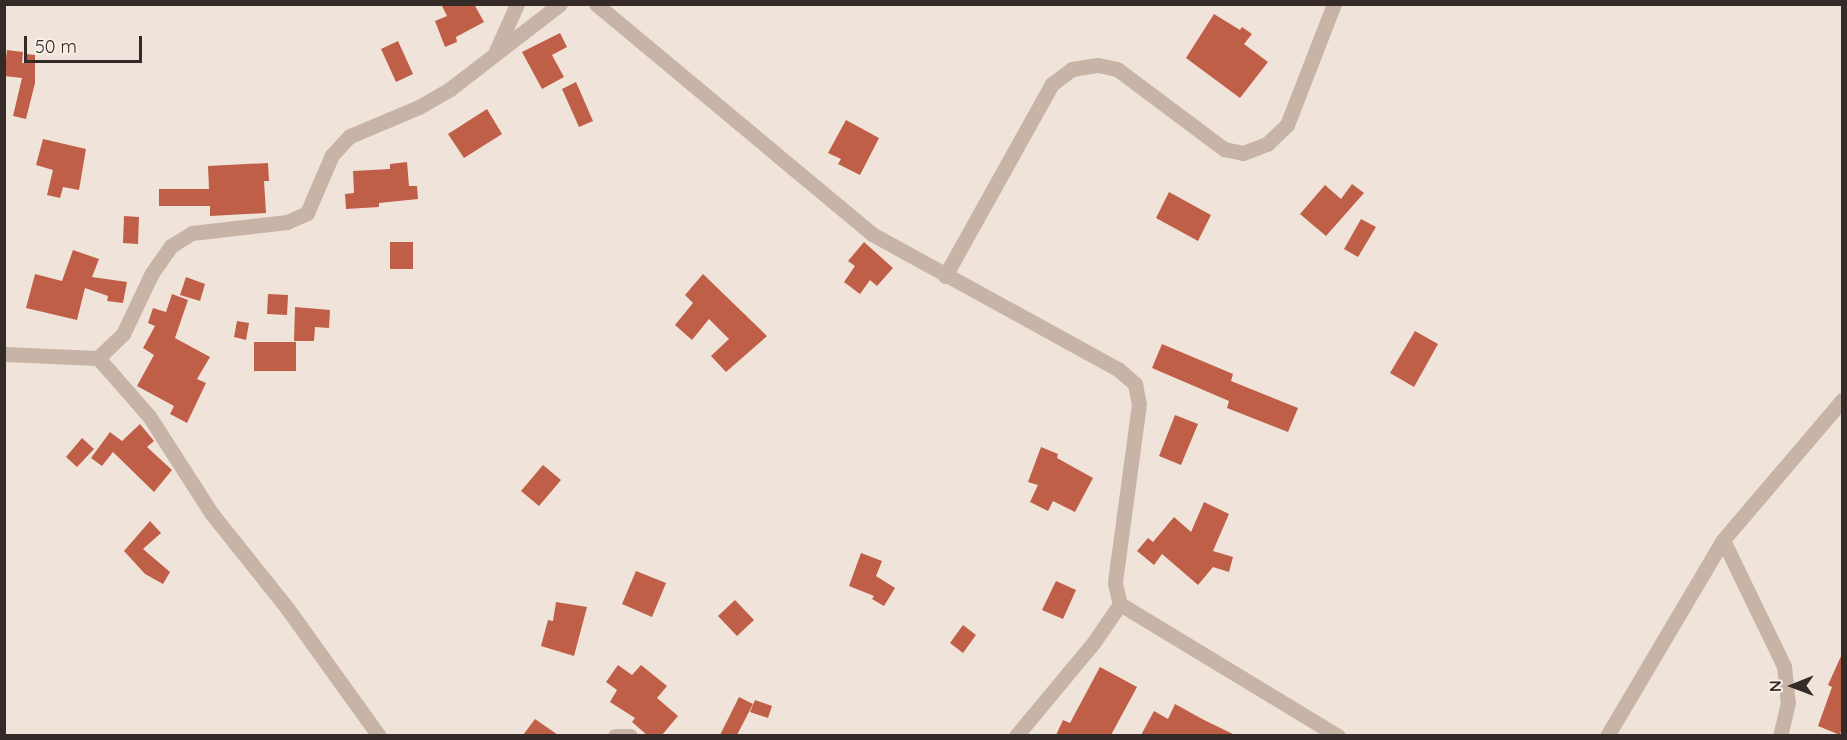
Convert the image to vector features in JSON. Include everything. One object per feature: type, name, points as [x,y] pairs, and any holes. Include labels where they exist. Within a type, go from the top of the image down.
[{"type":"street","points":[[495,54],[517,4]]},
{"type":"street","points":[[98,358],[123,334],[152,273],[171,246],[192,233],[286,222],[307,213],[332,155],[351,136],[418,107],[450,89],[560,4]]},
{"type":"street","points":[[596,4],[872,234],[1118,369],[1135,384],[1139,404],[1115,583],[1120,604],[1338,735]]},
{"type":"street","points":[[945,276],[1052,84],[1072,69],[1098,65],[1117,69],[1224,149],[1243,153],[1267,144],[1287,125],[1334,4]]},
{"type":"street","points":[[4,354],[98,358],[149,416],[212,514],[287,608],[379,735]]},
{"type":"street","points":[[1607,735],[1723,540],[1842,400]]},
{"type":"street","points":[[1723,540],[1784,666],[1788,702],[1780,735]]},
{"type":"street","points":[[1016,735],[1094,642],[1120,604]]},
{"type":"street","points":[[615,735],[630,735]]},
{"type":"building","points":[[441,4],[474,4],[484,22],[456,37],[457,42],[445,47],[435,21],[447,16]]},
{"type":"building","points":[[1214,14],[1240,30],[1242,27],[1252,34],[1244,44],[1268,62],[1240,98],[1186,58]]},
{"type":"building","points":[[560,33],[567,47],[552,55],[564,77],[542,89],[522,52]]},
{"type":"building","points":[[398,41],[413,74],[396,82],[381,49]]},
{"type":"building","points":[[7,50],[23,52],[22,63],[25,63],[27,54],[35,55],[35,83],[26,119],[13,116],[22,78],[4,76]]},
{"type":"building","points":[[576,82],[593,121],[579,127],[562,89]]},
{"type":"building","points":[[487,109],[502,134],[464,158],[448,134]]},
{"type":"building","points":[[846,120],[879,138],[860,175],[838,164],[841,159],[828,153]]},
{"type":"building","points":[[43,139],[86,149],[79,190],[63,187],[60,198],[47,195],[53,170],[36,165]]},
{"type":"building","points":[[407,162],[409,186],[417,186],[418,199],[379,203],[379,207],[346,209],[345,194],[354,193],[353,171],[390,169],[390,164]]},
{"type":"building","points":[[268,163],[269,181],[264,181],[266,213],[210,216],[210,206],[159,206],[159,189],[209,189],[208,166]]},
{"type":"building","points":[[1352,184],[1364,193],[1326,236],[1300,214],[1325,185],[1341,199]]},
{"type":"building","points":[[1169,192],[1211,215],[1198,241],[1156,218]]},
{"type":"building","points":[[124,216],[139,217],[138,244],[123,243]]},
{"type":"building","points":[[1361,219],[1376,227],[1358,257],[1344,249]]},
{"type":"building","points":[[390,242],[413,242],[413,269],[390,269]]},
{"type":"building","points":[[864,242],[893,268],[877,286],[870,280],[860,294],[844,282],[855,266],[848,261]]},
{"type":"building","points":[[73,250],[99,259],[92,277],[127,282],[123,303],[107,301],[108,296],[85,288],[77,320],[26,308],[35,274],[62,281]]},
{"type":"building","points":[[703,274],[767,336],[726,372],[711,356],[729,339],[709,319],[692,340],[675,325],[693,303],[685,295]]},
{"type":"building","points":[[186,277],[205,284],[200,301],[180,295]]},
{"type":"building","points":[[172,294],[188,300],[175,338],[210,357],[197,379],[206,383],[187,423],[170,414],[174,406],[137,386],[154,355],[143,348],[155,326],[148,323],[153,308],[166,312]]},
{"type":"building","points":[[268,294],[288,295],[287,315],[267,314]]},
{"type":"building","points":[[295,307],[330,310],[329,328],[315,327],[314,341],[294,341]]},
{"type":"building","points":[[237,321],[249,323],[246,340],[234,337]]},
{"type":"building","points":[[1415,331],[1438,344],[1414,387],[1390,373]]},
{"type":"building","points":[[254,342],[296,342],[296,371],[254,371]]},
{"type":"building","points":[[1162,344],[1233,374],[1231,381],[1298,408],[1288,432],[1227,408],[1229,401],[1152,368]]},
{"type":"building","points":[[1175,415],[1198,424],[1181,465],[1159,456]]},
{"type":"building","points":[[140,424],[154,441],[147,447],[172,470],[154,492],[113,452],[102,466],[91,458],[110,432],[122,441]]},
{"type":"building","points":[[82,438],[94,449],[77,467],[66,457]]},
{"type":"building","points":[[1041,447],[1058,454],[1057,458],[1093,478],[1075,512],[1053,501],[1048,511],[1030,502],[1038,485],[1028,482]]},
{"type":"building","points":[[543,465],[561,480],[539,506],[521,491]]},
{"type":"building","points":[[1204,502],[1229,514],[1213,551],[1233,557],[1229,572],[1213,567],[1198,585],[1162,554],[1154,565],[1137,551],[1148,538],[1153,542],[1174,517],[1191,532]]},
{"type":"building","points":[[150,521],[161,533],[143,549],[170,572],[163,584],[145,574],[124,551]]},
{"type":"building","points":[[861,553],[882,561],[876,576],[895,588],[884,606],[872,599],[874,596],[849,586]]},
{"type":"building","points":[[636,571],[666,583],[652,617],[622,604]]},
{"type":"building","points":[[1056,581],[1076,590],[1063,619],[1042,610]]},
{"type":"building","points":[[735,600],[754,620],[737,636],[718,616]]},
{"type":"building","points":[[556,602],[587,607],[574,656],[541,646],[548,620],[553,621]]},
{"type":"building","points":[[963,625],[976,635],[963,653],[950,643]]},
{"type":"building","points":[[1842,654],[1842,727],[1840,735],[1818,726],[1832,687],[1828,685]]},
{"type":"building","points":[[618,665],[632,675],[641,665],[667,686],[657,698],[678,716],[662,735],[647,735],[632,722],[635,718],[610,702],[617,690],[606,682]]},
{"type":"building","points":[[1100,667],[1137,687],[1111,735],[1056,735],[1063,720],[1070,723]]},
{"type":"building","points":[[739,697],[753,704],[737,735],[720,735]]},
{"type":"building","points":[[755,700],[772,706],[768,718],[750,712]]},
{"type":"building","points":[[1175,704],[1235,735],[1141,735],[1154,711],[1168,719]]},
{"type":"building","points":[[535,719],[558,735],[523,735]]}]
